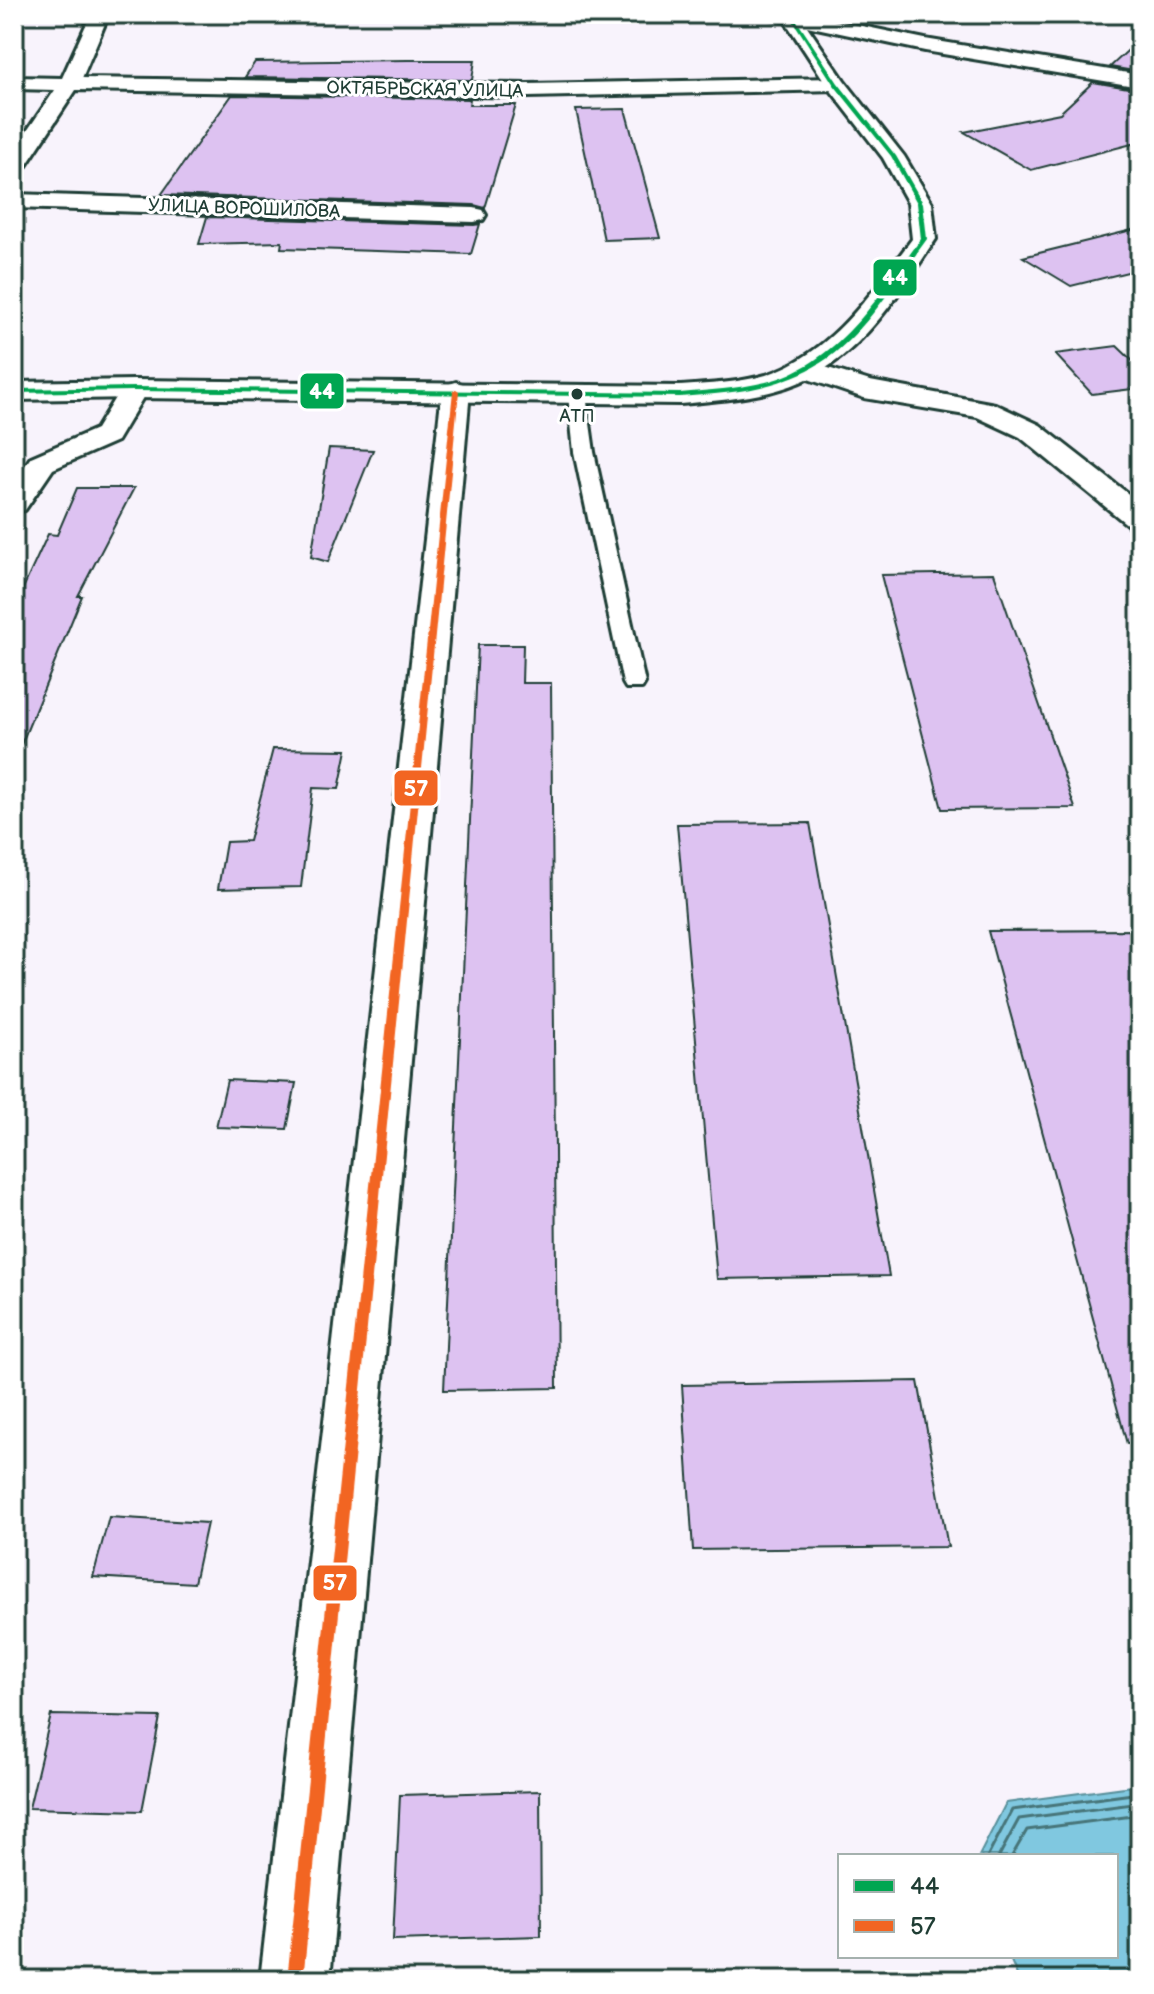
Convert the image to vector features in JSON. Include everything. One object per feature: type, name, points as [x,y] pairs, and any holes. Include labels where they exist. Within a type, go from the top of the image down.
[{"type":"street","points":[[14,167],[70,83],[100,14]]},
{"type":"street","points":[[784,17],[1140,81]]},
{"type":"street","points":[[14,391],[456,391],[577,395],[728,392],[758,387],[809,370],[850,338],[924,239],[920,203],[893,156],[784,17]]},
{"type":"street","name":"ОКТЯБРЬСКАЯ УЛИЦА","points":[[14,83],[549,91],[716,90],[836,84]]},
{"type":"street","name":"УЛИЦА ВОРОШИЛОВА","points":[[14,201],[474,215]]},
{"type":"street","points":[[809,370],[864,389],[985,410],[1030,431],[1140,519]]},
{"type":"street","points":[[14,503],[42,463],[107,435],[134,389]]},
{"type":"street","points":[[295,1980],[456,391]]},
{"type":"lane","points":[[577,395],[584,452],[634,683]]},
{"type":"water","points":[[1140,1785],[1140,1980],[1019,1980],[1010,1958],[1118,1958],[1118,1854],[980,1854],[1006,1803]]},
{"type":"building","points":[[1140,39],[1140,72],[1110,67]]},
{"type":"building","points":[[475,60],[472,80],[245,77],[255,62]]},
{"type":"building","points":[[1093,82],[1140,90],[1140,142],[1031,170],[964,132],[1060,113]]},
{"type":"building","points":[[232,95],[470,99],[469,105],[516,105],[485,208],[474,205],[161,195]]},
{"type":"building","points":[[625,109],[660,238],[604,240],[576,110]]},
{"type":"building","points":[[207,217],[480,224],[471,254],[281,248],[282,242],[199,244]]},
{"type":"building","points":[[1140,228],[1140,269],[1071,286],[1023,257]]},
{"type":"building","points":[[1117,346],[1140,368],[1140,388],[1092,394],[1055,354]]},
{"type":"building","points":[[329,448],[373,450],[328,562],[311,557]]},
{"type":"building","points":[[77,488],[134,488],[78,596],[82,596],[14,762],[14,608],[48,534],[57,535]]},
{"type":"building","points":[[994,573],[1075,808],[942,809],[881,575]]},
{"type":"building","points":[[478,645],[523,645],[522,683],[551,683],[557,1388],[444,1390]]},
{"type":"building","points":[[273,749],[347,750],[339,789],[313,788],[301,887],[218,889],[226,842],[249,841]]},
{"type":"building","points":[[810,823],[889,1276],[717,1279],[677,824]]},
{"type":"building","points":[[1140,930],[1140,1443],[1127,1444],[988,931]]},
{"type":"building","points":[[227,1080],[296,1083],[287,1129],[216,1127]]},
{"type":"building","points":[[918,1381],[948,1547],[693,1550],[682,1385]]},
{"type":"building","points":[[109,1517],[207,1523],[194,1583],[93,1577]]},
{"type":"building","points":[[51,1715],[160,1717],[142,1811],[29,1808]]},
{"type":"building","points":[[540,1791],[541,1936],[393,1940],[400,1795]]},
{"type":"transit line","name":"44","points":[[14,391],[134,389],[680,395],[730,391],[770,383],[801,371],[827,356],[849,335],[924,239],[920,203],[893,156],[836,84],[793,19]]},
{"type":"transit line","name":"57","points":[[295,1980],[456,391]]},
{"type":"place","name":"АТП","points":[[577,394]]}]
